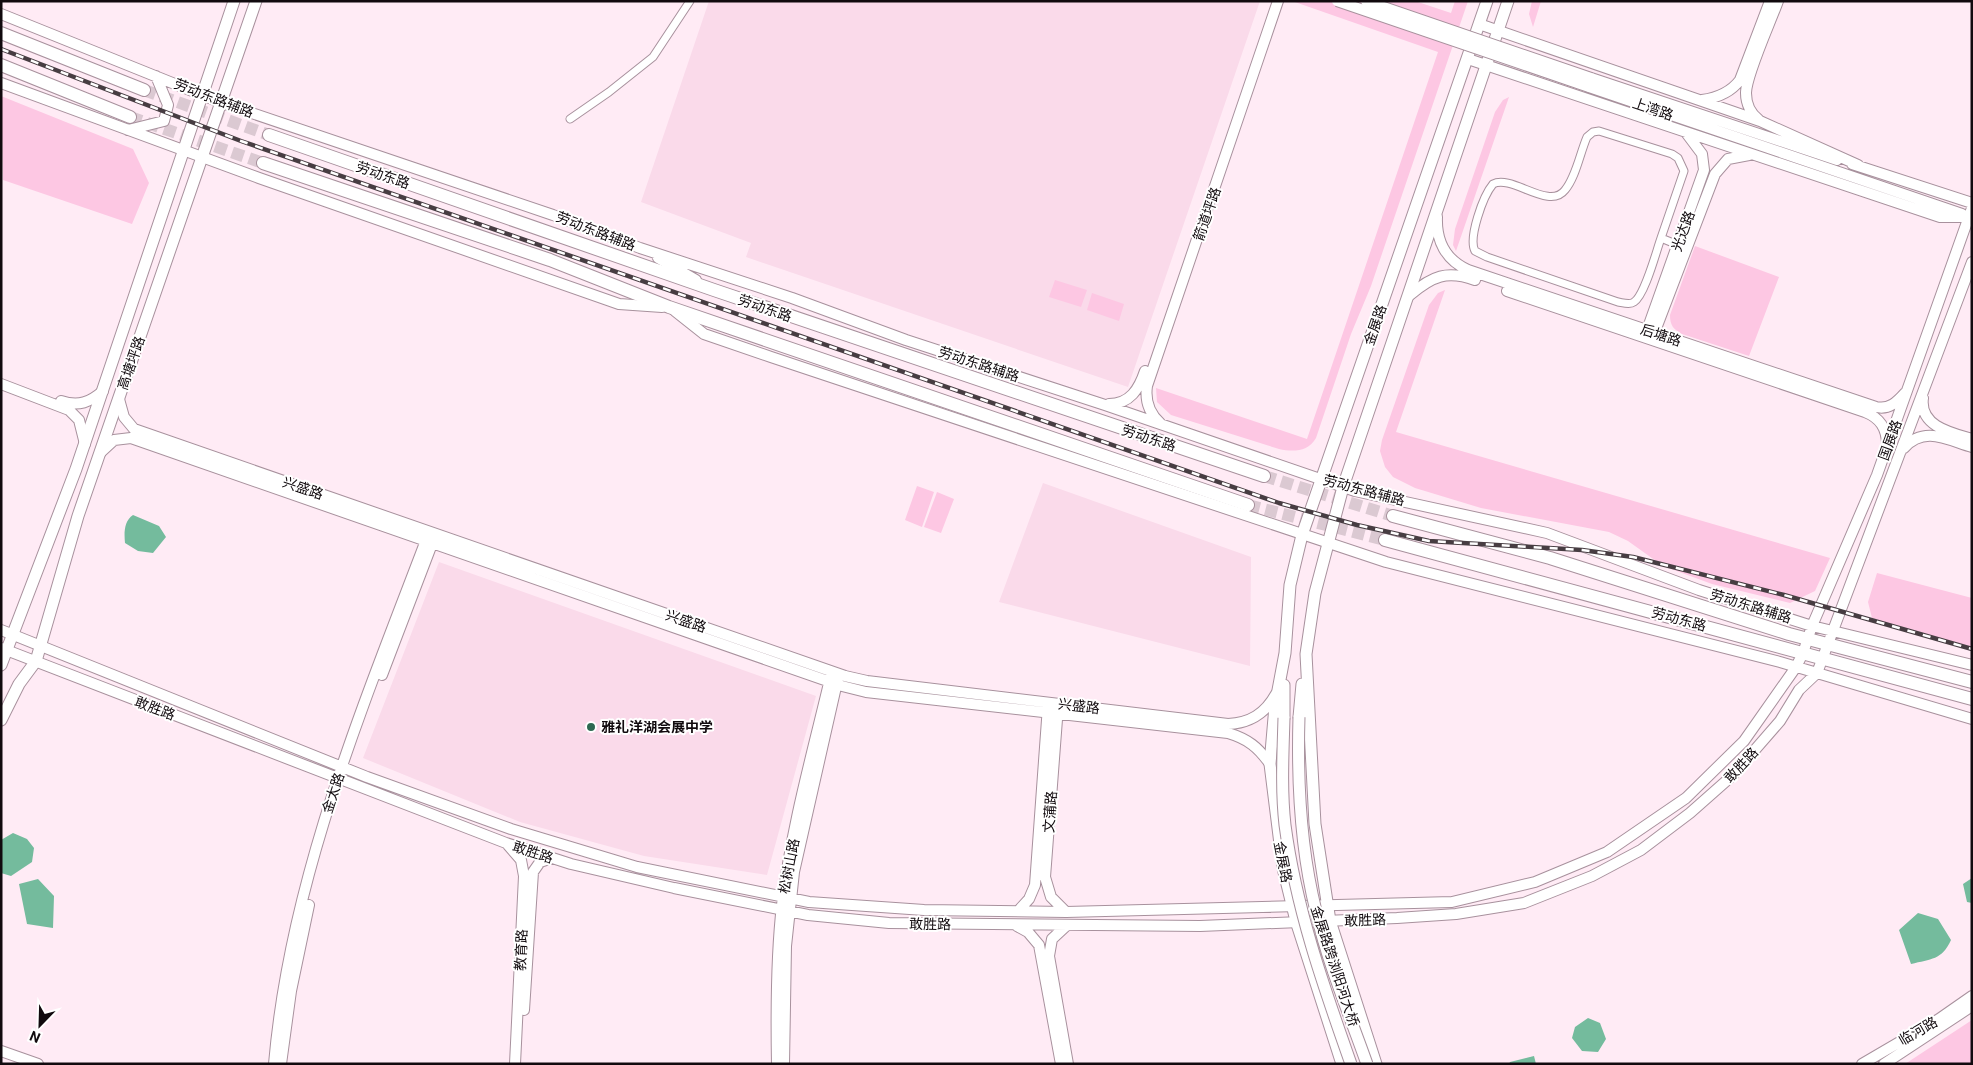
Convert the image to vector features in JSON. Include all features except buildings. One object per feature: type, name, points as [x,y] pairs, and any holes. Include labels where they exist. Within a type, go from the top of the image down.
[{"type":"highway","points":[[1,33],[144,90]]},
{"type":"highway","points":[[1,65],[130,117]]},
{"type":"highway","name":"劳动东路","points":[[268,135],[714,290],[1264,476]]},
{"type":"highway","name":"劳动东路","points":[[263,163],[550,260],[669,307],[1248,505]]},
{"type":"highway","name":"劳动东路","points":[[1393,516],[1550,558],[1808,639],[1972,682]]},
{"type":"highway","name":"劳动东路","points":[[1385,540],[1972,699]]},
{"type":"main road","name":"高塘坪路","points":[[1,665],[6,632],[85,445],[234,1]]},
{"type":"main road","name":"高塘坪路","points":[[1,720],[19,684],[36,661],[39,645],[78,516],[256,1]]},
{"type":"main road","name":"箭道坪路","points":[[1105,404],[1121,403],[1129,398],[1141,384],[1271,1]]},
{"type":"main road","name":"箭道坪路","points":[[1161,424],[1150,411],[1146,393],[1147,386],[1278,1]]},
{"type":"main road","name":"上湾路","points":[[1337,1],[1972,203]]},
{"type":"main road","name":"上湾路","points":[[1366,1],[1590,82],[1971,214]]},
{"type":"main road","name":"金展路","points":[[1342,1064],[1296,921],[1281,860],[1270,764],[1284,653],[1290,585],[1302,535],[1487,1]]},
{"type":"main road","name":"金展路","points":[[1298,718],[1315,593],[1344,487],[1437,217],[1508,1]]},
{"type":"main road","points":[[1698,100],[1722,94],[1737,84],[1743,76],[1770,1]]},
{"type":"main road","points":[[1760,121],[1750,108],[1746,92],[1749,78],[1778,1]]},
{"type":"main road","name":"劳动东路辅路","points":[[1,14],[222,103],[553,215],[640,248],[792,298],[906,340],[1105,404],[1344,487],[1547,533],[1699,590],[1812,626],[1972,665]]},
{"type":"main road","name":"上湾路","points":[[1479,24],[1760,121],[1858,166]]},
{"type":"main road","name":"上湾路","points":[[1468,59],[1940,217],[1971,214]]},
{"type":"main road","points":[[128,130],[164,121],[168,105],[156,76]]},
{"type":"main road","points":[[1,83],[183,150],[619,304],[669,307],[704,334],[1328,544],[1386,562],[1796,667],[1972,719]]},
{"type":"main road","name":"光达路","points":[[1649,335],[1704,170],[1702,154],[1698,146],[1682,131]]},
{"type":"main road","name":"光达路","points":[[1649,335],[1714,174],[1728,159],[1740,155],[1753,155]]},
{"type":"main road","name":"国展路","points":[[1796,667],[1886,449],[1971,214]]},
{"type":"main road","name":"后塘路","points":[[1437,217],[1437,230],[1442,245],[1449,258],[1461,267],[1873,415],[1884,426],[1886,449]]},
{"type":"main road","points":[[640,248],[714,290]]},
{"type":"main road","name":"国展路","points":[[1817,673],[1972,262]]},
{"type":"main road","name":"后塘路","points":[[1410,296],[1435,278],[1452,274],[1461,275],[1876,408],[1883,409],[1895,404],[1910,386]]},
{"type":"main road","points":[[1,379],[71,404],[86,403],[103,391]]},
{"type":"main road","points":[[1,384],[61,406],[75,414],[81,426],[85,445]]},
{"type":"main road","points":[[1924,391],[1922,408],[1933,424],[1972,439]]},
{"type":"main road","name":"兴盛路","points":[[119,399],[124,417],[134,429],[431,537],[834,678],[867,681],[1228,733],[1251,742],[1261,750],[1270,764]]},
{"type":"main road","points":[[1901,453],[1910,442],[1930,434],[1972,447]]},
{"type":"main road","name":"兴盛路","points":[[101,452],[114,440],[131,438],[431,537]]},
{"type":"main road","name":"金太路","points":[[274,1064],[283,990],[312,861],[431,537]]},
{"type":"main road","name":"敢胜路","points":[[6,632],[345,768],[511,830],[637,867],[787,898],[866,908],[1066,912],[1452,902],[1534,882],[1607,852],[1686,798],[1744,741],[1796,667]]},
{"type":"main road","name":"敢胜路","points":[[4,649],[341,780],[552,858],[674,888],[785,910],[889,923],[1066,926],[1200,926],[1330,921],[1456,914],[1524,903],[1592,876],[1640,850],[1715,791],[1756,750],[1780,721],[1799,690],[1817,673]]},
{"type":"main road","name":"金展路","points":[[1284,653],[1284,718]]},
{"type":"main road","name":"金展路","points":[[1306,654],[1315,824],[1330,921],[1376,1064]]},
{"type":"main road","name":"松树山路","points":[[777,1064],[779,945],[787,898],[834,678]]},
{"type":"main road","name":"兴盛路","points":[[1053,708],[1228,724],[1249,721],[1257,716],[1271,703],[1278,690]]},
{"type":"main road","name":"文蒲路","points":[[1019,910],[1029,899],[1035,885],[1053,708]]},
{"type":"main road","name":"文蒲路","points":[[1053,708],[1045,877],[1051,897],[1066,912]]},
{"type":"main road","name":"金展路跨浏阳河大桥","points":[[1284,718],[1283,796],[1285,824],[1295,888],[1320,976],[1352,1064]]},
{"type":"main road","name":"金展路跨浏阳河大桥","points":[[1298,718],[1298,796],[1311,889],[1328,956],[1367,1064]]},
{"type":"main road","name":"金太路","points":[[281,1064],[290,991],[318,862],[341,780]]},
{"type":"main road","name":"教育路","points":[[506,842],[517,853],[524,867],[515,1064]]},
{"type":"main road","name":"教育路","points":[[522,1064],[533,872],[540,862],[552,858]]},
{"type":"main road","name":"松树山路","points":[[784,1064],[785,910]]},
{"type":"main road","points":[[1016,925],[1028,932],[1039,945],[1061,1064]]},
{"type":"main road","points":[[1066,926],[1052,939],[1049,956],[1068,1064]]},
{"type":"main road","name":"临河路","points":[[1862,1064],[1939,1019],[1972,996]]},
{"type":"main road","name":"临河路","points":[[1884,1064],[1972,1006]]},
{"type":"main road","points":[[1,1051],[38,1064]]},
{"type":"main road","points":[[1,1058],[19,1064]]},
{"type":"street","points":[[570,119],[609,92],[653,57],[690,1]]},
{"type":"street","points":[[1598,131],[1672,154],[1683,164],[1682,178],[1660,238],[1641,292],[1636,301],[1631,304],[1618,302],[1487,257],[1475,251],[1471,242],[1487,194],[1493,184],[1502,182],[1547,196],[1558,196],[1563,193],[1569,183],[1587,137],[1593,132],[1598,131]]},
{"type":"street","points":[[1660,238],[1678,245]]},
{"type":"shaded area","points":[[709,1],[1260,1],[1128,387],[746,257],[751,243],[641,202]]},
{"type":"shaded area","points":[[1292,1],[1415,1],[1451,13],[1455,1],[1468,1],[1371,286],[1351,334],[1316,438],[1309,446],[1295,451],[1279,449],[1171,415],[1157,402],[1156,388],[1307,439],[1438,52]]},
{"type":"shaded area","points":[[1532,1],[1541,1],[1533,27],[1529,14]]},
{"type":"shaded area","points":[[1,96],[133,149],[149,183],[132,224],[3,180]]},
{"type":"shaded area","points":[[1509,97],[1456,251],[1453,245],[1455,229],[1495,112],[1503,100]]},
{"type":"shaded area","points":[[1695,246],[1779,277],[1749,356],[1682,334],[1671,324],[1670,315]]},
{"type":"shaded area","points":[[1055,280],[1087,290],[1081,307],[1049,297]]},
{"type":"shaded area","points":[[1445,290],[1396,432],[1830,558],[1815,591],[1790,603],[1712,584],[1663,566],[1628,541],[1609,532],[1481,508],[1415,488],[1393,477],[1385,467],[1380,451],[1382,440],[1429,305],[1438,293]]},
{"type":"shaded area","points":[[1092,293],[1124,304],[1119,321],[1087,310]]},
{"type":"shaded area","points":[[1043,483],[1251,557],[1250,666],[999,602]]},
{"type":"shaded area","points":[[917,486],[934,492],[922,527],[905,520]]},
{"type":"shaded area","points":[[937,492],[954,499],[941,533],[924,527]]},
{"type":"shaded area","points":[[133,515],[159,526],[166,537],[153,553],[138,551],[125,543],[126,524]]},
{"type":"shaded area","name":"雅礼洋湖会展中学","points":[[439,562],[816,696],[767,875],[644,856],[520,822],[363,758]]},
{"type":"shaded area","points":[[1877,573],[1972,598],[1972,650],[1872,618],[1868,602]]},
{"type":"shaded area","points":[[13,833],[27,839],[34,848],[32,862],[11,876],[1,873],[1,840]]},
{"type":"shaded area","points":[[1972,878],[1972,903],[1967,902],[1963,884]]},
{"type":"shaded area","points":[[38,879],[54,896],[53,928],[27,924],[19,884]]},
{"type":"shaded area","points":[[1918,913],[1938,919],[1951,940],[1948,947],[1935,958],[1911,964],[1899,930]]},
{"type":"shaded area","points":[[1588,1018],[1600,1023],[1606,1039],[1598,1052],[1582,1051],[1572,1038],[1575,1027]]},
{"type":"shaded area","points":[[1972,1020],[1972,1064],[1905,1064]]},
{"type":"shaded area","points":[[1534,1056],[1536,1064],[1509,1064],[1510,1062]]},
{"type":"tunnel","points":[[144,90],[269,135]]},
{"type":"tunnel","points":[[130,117],[263,163]]},
{"type":"tunnel","points":[[1264,476],[1393,516]]},
{"type":"tunnel","points":[[1248,505],[1385,540]]},
{"type":"railway","points":[[1,49],[241,141],[1279,503],[1357,525],[1429,541],[1582,550],[1633,557],[1784,595],[1972,649]]},
{"type":"place","name":"雅礼洋湖会展中学","points":[[591,727]]}]
